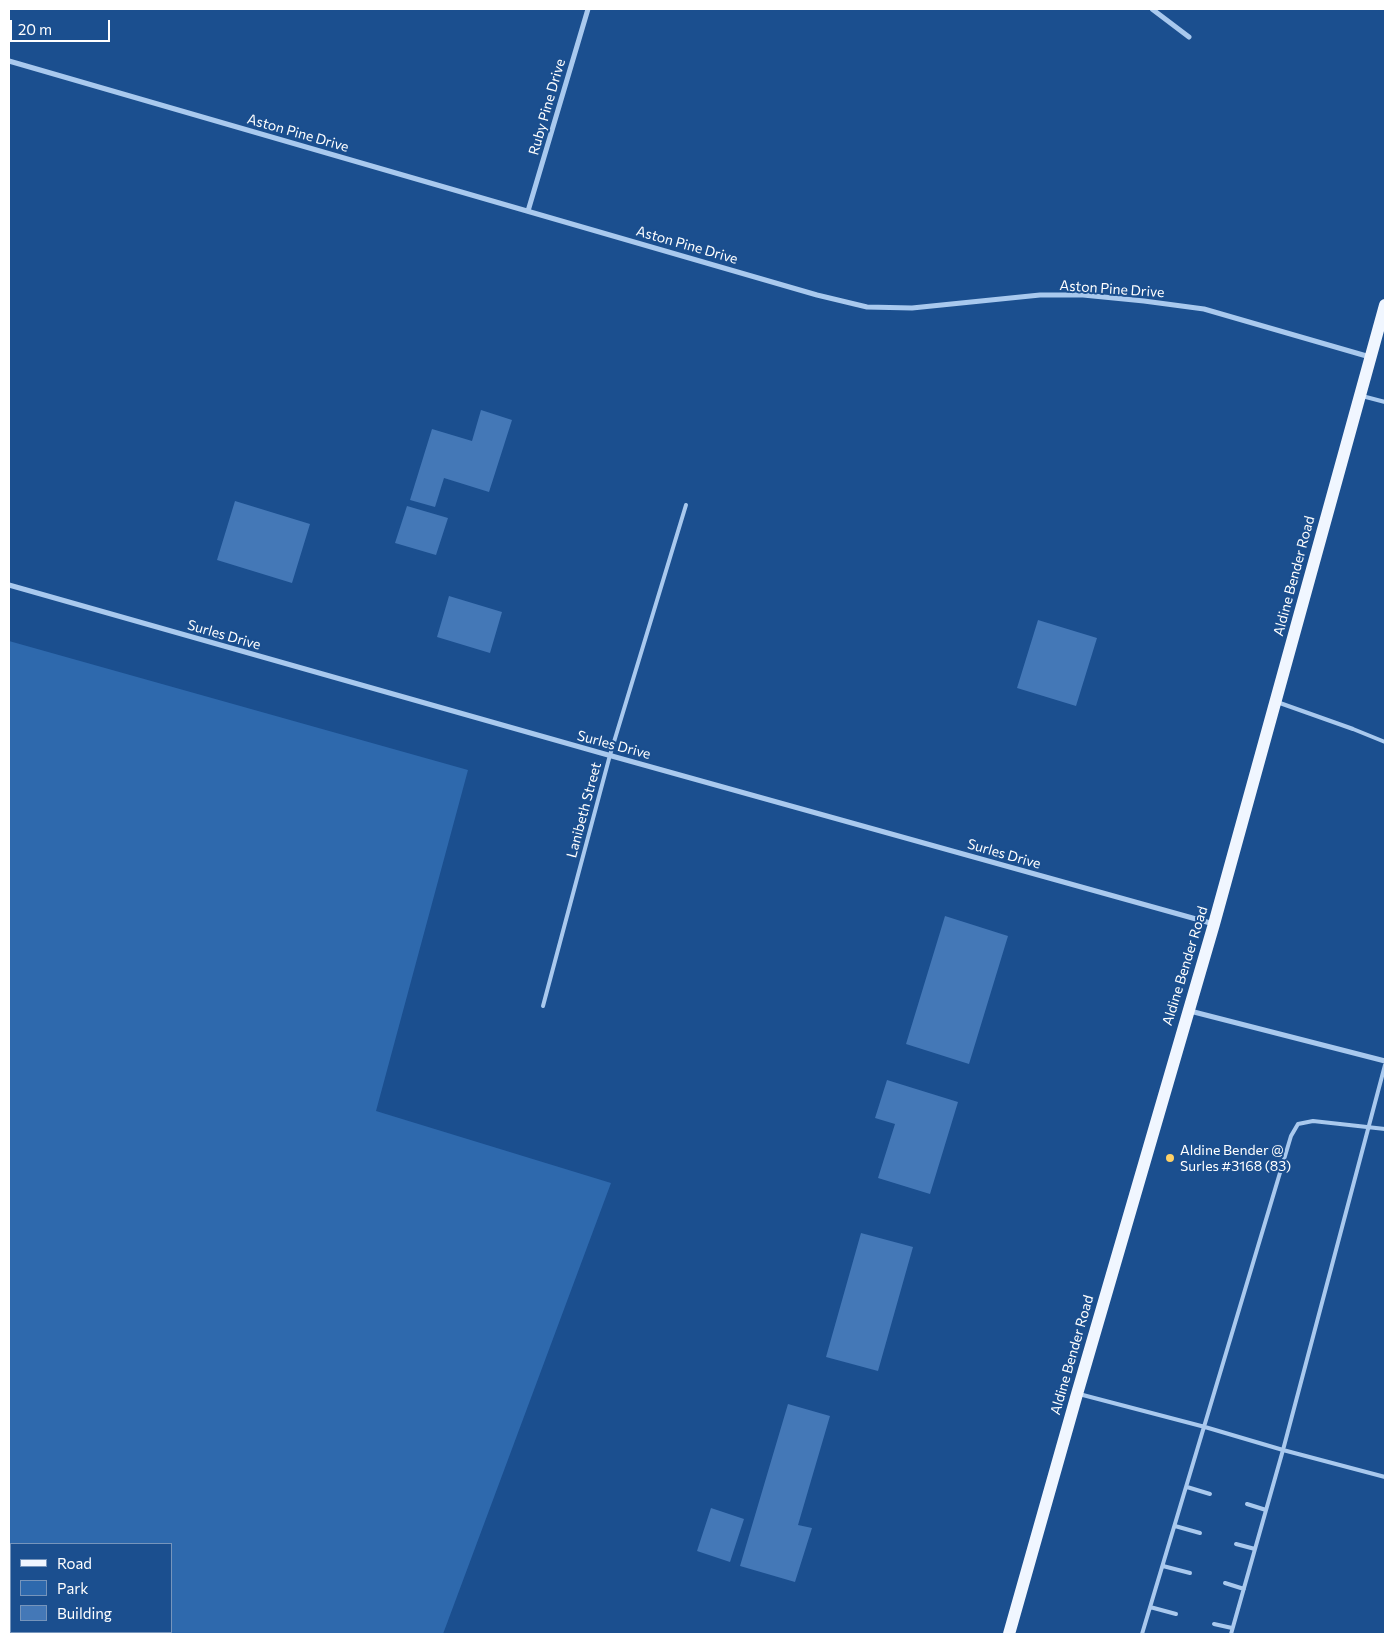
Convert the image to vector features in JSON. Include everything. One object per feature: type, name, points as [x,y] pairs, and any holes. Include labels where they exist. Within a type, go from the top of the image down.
[{"type":"main road","name":"Aldine Bender Road","points":[[1009,1634],[1187,1010],[1214,924],[1360,395],[1371,357],[1381,336],[1385,305]]},
{"type":"street","name":"Ruby Pine Drive","points":[[528,211],[588,9]]},
{"type":"street","points":[[1152,9],[1189,37]]},
{"type":"street","name":"Aston Pine Drive","points":[[9,61],[817,295],[867,307],[912,308],[1040,296],[1083,295],[1144,301],[1204,309],[1371,357]]},
{"type":"street","name":"Surles Drive","points":[[9,585],[1214,924]]},
{"type":"street","points":[[1187,1010],[1385,1061]]},
{"type":"lane","points":[[1360,395],[1385,402]]},
{"type":"lane","name":"Lanibeth Street","points":[[543,1006],[610,755],[686,505]]},
{"type":"lane","points":[[1275,701],[1385,742]]},
{"type":"lane","points":[[1231,1634],[1283,1450],[1385,1064]]},
{"type":"lane","points":[[1142,1634],[1291,1136],[1298,1124],[1313,1121],[1385,1129]]},
{"type":"lane","points":[[1077,1394],[1385,1477]]},
{"type":"lane","points":[[1187,1487],[1210,1494]]},
{"type":"lane","points":[[1247,1504],[1266,1510]]},
{"type":"lane","points":[[1175,1526],[1200,1533]]},
{"type":"lane","points":[[1236,1544],[1255,1549]]},
{"type":"lane","points":[[1163,1566],[1190,1573]]},
{"type":"lane","points":[[1225,1584],[1244,1589]]},
{"type":"lane","points":[[1150,1607],[1176,1614]]},
{"type":"lane","points":[[1214,1624],[1232,1628]]},
{"type":"green space","points":[[9,641],[468,770],[376,1111],[611,1183],[443,1634],[9,1634]]},
{"type":"building","points":[[481,410],[512,420],[489,492],[444,478],[435,507],[410,500],[432,429],[472,441]]},
{"type":"building","points":[[235,501],[310,524],[292,583],[217,560]]},
{"type":"building","points":[[407,506],[448,518],[436,555],[395,543]]},
{"type":"building","points":[[449,596],[502,612],[490,653],[437,637]]},
{"type":"building","points":[[1038,620],[1097,638],[1076,706],[1017,688]]},
{"type":"building","points":[[945,916],[1008,936],[969,1064],[906,1044]]},
{"type":"building","points":[[887,1080],[958,1102],[930,1194],[878,1178],[895,1124],[875,1118]]},
{"type":"building","points":[[861,1233],[913,1247],[878,1371],[826,1357]]},
{"type":"building","points":[[788,1404],[830,1416],[798,1525],[812,1528],[795,1582],[740,1566]]},
{"type":"building","points":[[711,1508],[744,1519],[730,1562],[697,1551]]},
{"type":"place","name":"Aldine Bender @ Surles #3168 (83)","points":[[1170,1158]]}]
